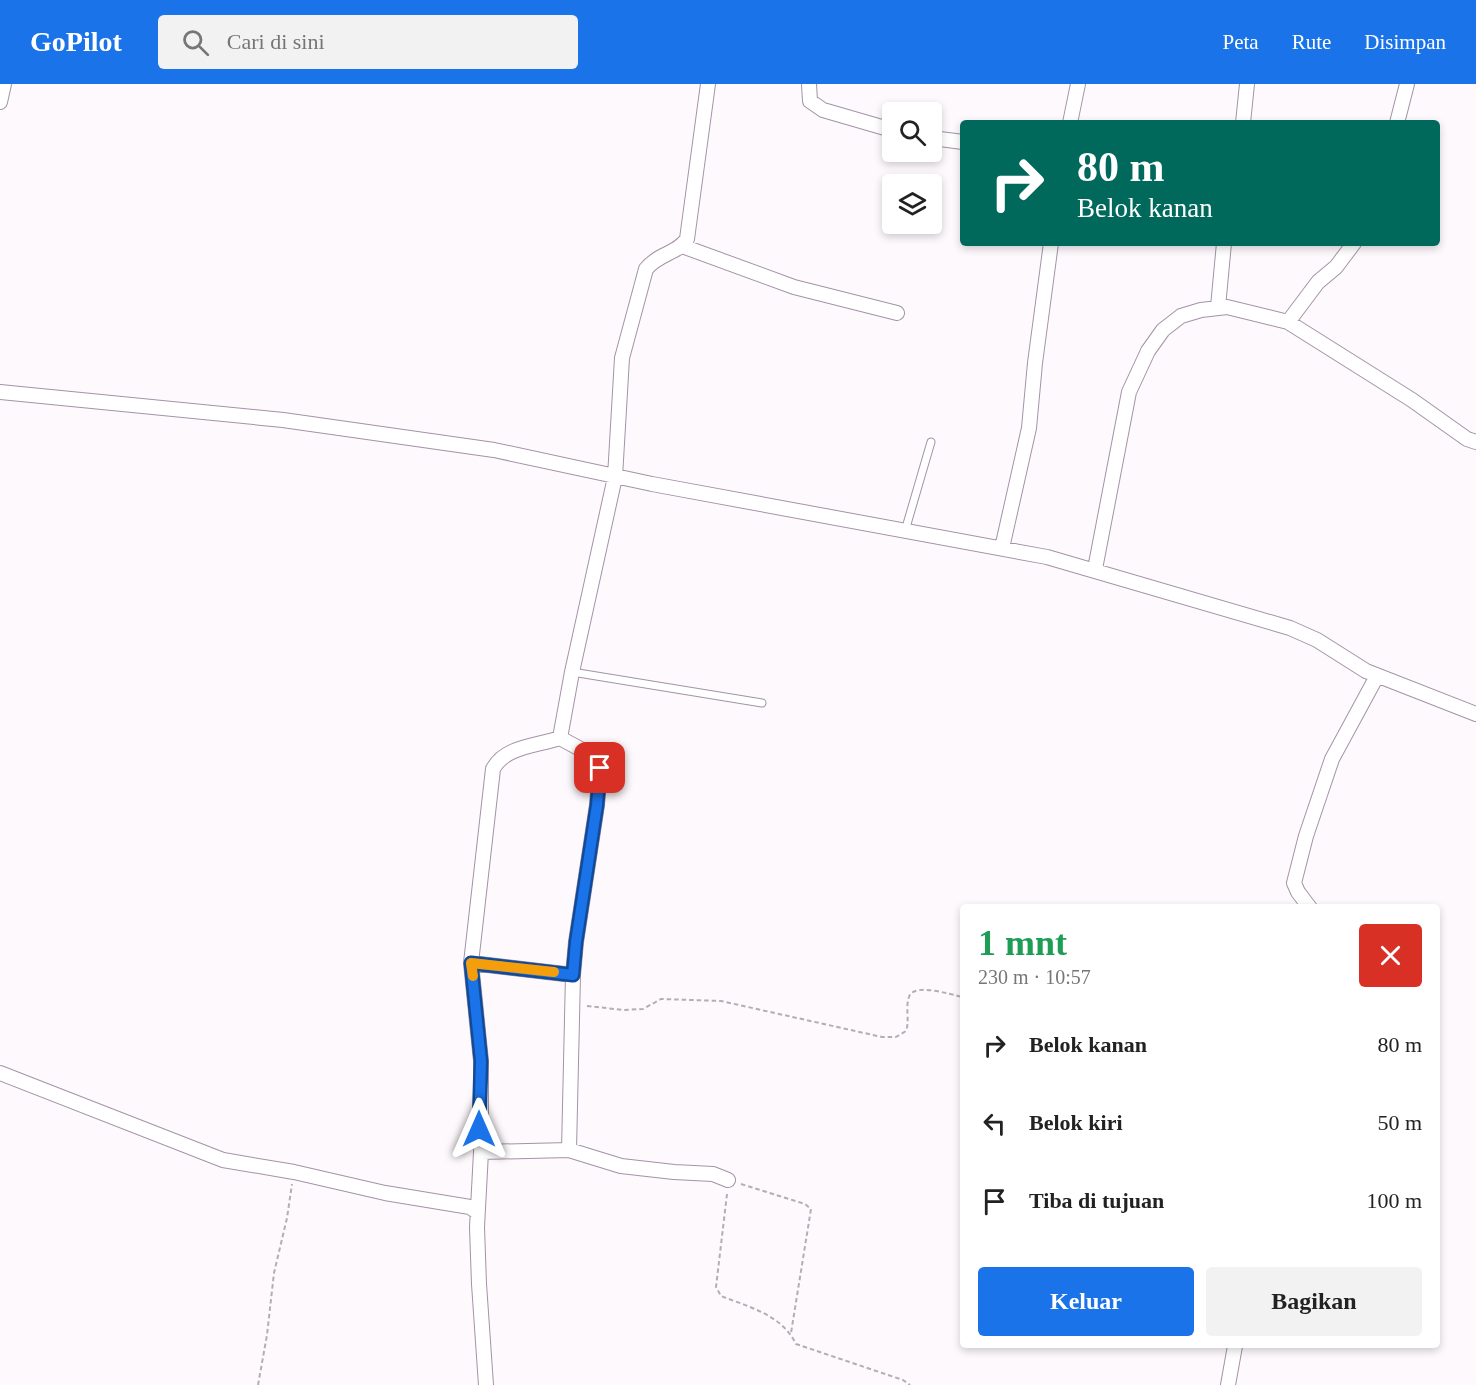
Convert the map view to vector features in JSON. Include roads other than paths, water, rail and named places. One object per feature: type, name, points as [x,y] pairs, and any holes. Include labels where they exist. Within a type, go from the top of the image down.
[{"type":"street","points":[[0,102],[4,84]]},
{"type":"street","points":[[560,738],[572,672],[615,477],[622,358],[646,269],[653,260],[682,246],[687,239],[708,84]]},
{"type":"street","points":[[809,84],[810,101],[823,110],[882,127]]},
{"type":"street","points":[[1071,120],[1078,84]]},
{"type":"street","points":[[1243,120],[1247,84]]},
{"type":"street","points":[[1398,120],[1407,84]]},
{"type":"street","points":[[942,139],[960,142]]},
{"type":"street","points":[[682,246],[794,287],[897,313]]},
{"type":"street","points":[[1002,548],[1029,428],[1035,363],[1052,246]]},
{"type":"street","points":[[1218,307],[1224,246]]},
{"type":"street","points":[[1288,322],[1318,282],[1336,267],[1352,246]]},
{"type":"street","points":[[1095,569],[1129,392],[1148,351],[1163,330],[1181,316],[1218,307],[1239,309],[1288,322],[1412,400],[1467,439],[1476,442]]},
{"type":"street","points":[[0,392],[309,423],[494,450],[615,477],[1047,556],[1290,628],[1317,640],[1356,666],[1377,676],[1476,714]]},
{"type":"street","points":[[1307,904],[1294,882],[1306,836],[1332,759],[1377,676]]},
{"type":"street","points":[[486,1385],[477,1212],[481,1061],[471,963],[493,769],[500,759],[512,751],[560,738],[596,757],[600,768],[597,805],[573,975],[569,1150]]},
{"type":"street","points":[[471,963],[573,975]]},
{"type":"street","points":[[0,1073],[223,1160],[470,1208],[477,1212]]},
{"type":"street","points":[[480,1152],[569,1150],[621,1166],[713,1174],[728,1180]]},
{"type":"street","points":[[1228,1385],[1235,1348]]},
{"type":"lane","points":[[905,531],[932,442]]},
{"type":"lane","points":[[572,672],[762,703]]}]
